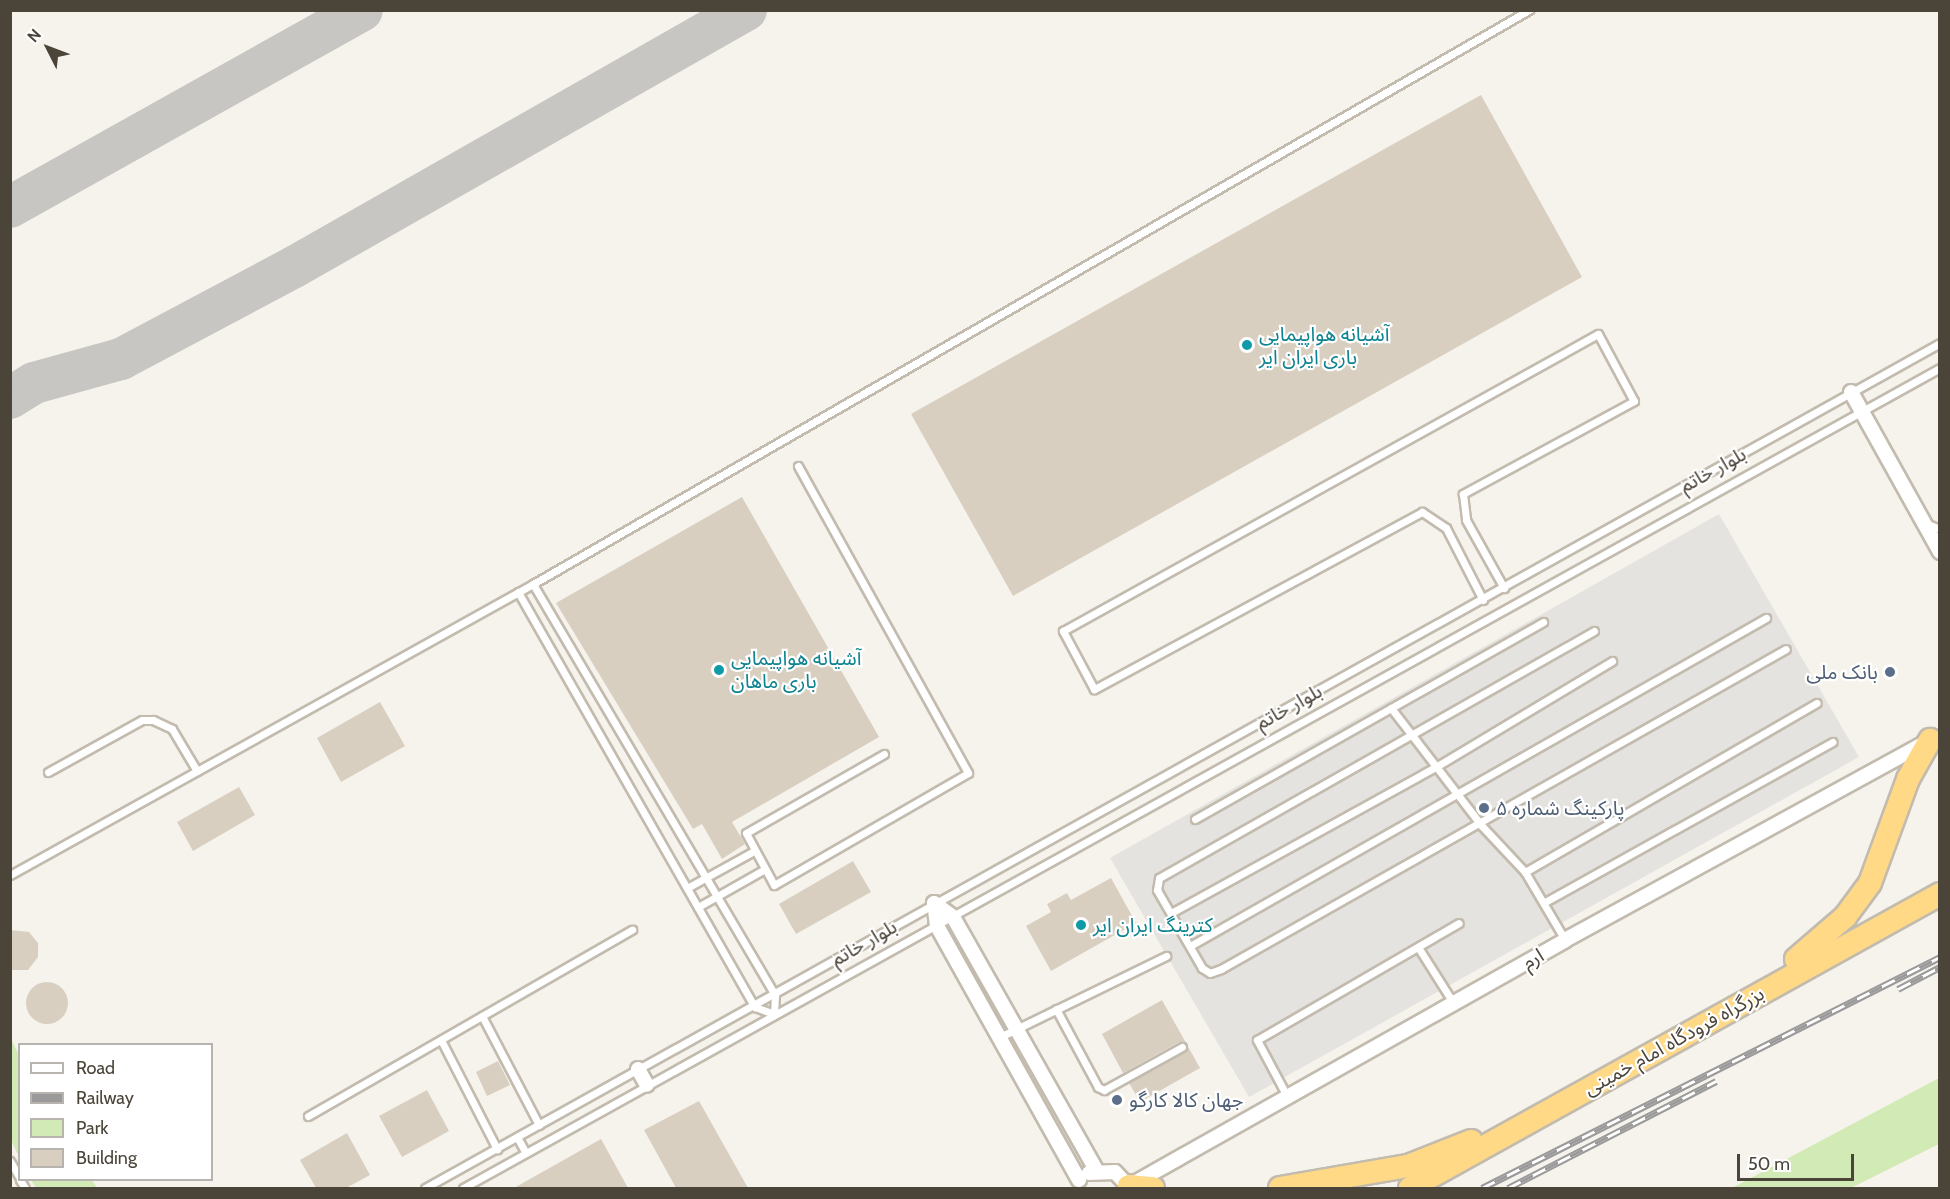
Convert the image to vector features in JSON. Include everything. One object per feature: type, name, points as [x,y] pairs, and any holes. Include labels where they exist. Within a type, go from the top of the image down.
[{"type":"highway","points":[[1693,1030],[1821,942],[1845,918],[1870,883],[1908,779],[1935,738]]},
{"type":"highway","name":"بزرگراه فرودگاه امام خمینی","points":[[1410,1188],[1940,894]]},
{"type":"highway","points":[[1280,1188],[1408,1166],[1556,1107]]},
{"type":"highway","points":[[1130,1187],[1153,1188]]},
{"type":"street","points":[[1851,392],[1940,552]]},
{"type":"street","name":"ارم","points":[[1130,1187],[1565,940],[1935,738]]},
{"type":"street","points":[[934,903],[953,917],[1096,1170]]},
{"type":"street","points":[[934,903],[937,926],[1000,1037],[1077,1184],[1096,1170],[1115,1172],[1130,1187]]},
{"type":"street","points":[[638,1069],[647,1085]]},
{"type":"lane","points":[[10,875],[533,584],[1529,10]]},
{"type":"lane","points":[[1483,600],[1446,528],[1422,512],[1095,689],[1063,631],[1598,334],[1634,401],[1462,494],[1466,520],[1504,588]]},
{"type":"lane","name":"بلوار خاتم","points":[[425,1188],[754,1007],[934,903],[1483,600],[1940,343]]},
{"type":"lane","name":"بلوار خاتم","points":[[463,1188],[1940,368]]},
{"type":"lane","points":[[798,466],[968,773],[774,885],[746,833],[884,754]]},
{"type":"lane","points":[[1923,522],[1940,529]]},
{"type":"lane","points":[[518,592],[754,1007],[774,1014],[775,995],[704,878],[533,584]]},
{"type":"lane","points":[[1190,946],[1766,618]]},
{"type":"lane","points":[[1195,819],[1543,622]]},
{"type":"lane","points":[[1594,631],[1415,735],[1159,878],[1157,890],[1202,968],[1210,973],[1221,969],[1481,825],[1786,649]]},
{"type":"lane","points":[[1171,913],[1439,765],[1612,661]]},
{"type":"lane","points":[[1525,872],[1816,703]]},
{"type":"lane","points":[[1391,708],[1439,765],[1481,825],[1525,872],[1545,902],[1565,940]]},
{"type":"lane","points":[[48,772],[142,720],[153,720],[172,729],[197,771]]},
{"type":"lane","points":[[1545,902],[1833,742]]},
{"type":"lane","points":[[687,888],[754,851]]},
{"type":"lane","points":[[698,908],[765,870]]},
{"type":"lane","points":[[1288,1098],[1257,1040],[1459,923]]},
{"type":"lane","points":[[308,1116],[632,930]]},
{"type":"lane","points":[[1418,947],[1454,1004]]},
{"type":"lane","points":[[1000,1037],[1166,956]]},
{"type":"lane","points":[[1056,1009],[1098,1087],[1104,1090],[1182,1047]]},
{"type":"lane","points":[[482,1016],[539,1125]]},
{"type":"lane","points":[[441,1040],[497,1149]]},
{"type":"lane","points":[[517,1137],[526,1153]]},
{"type":"lane","points":[[10,1161],[18,1175]]},
{"type":"green space","points":[[11,1039],[18,1053],[18,1155],[11,1140]]},
{"type":"green space","points":[[1939,1078],[1939,1144],[1851,1188],[1732,1188]]},
{"type":"green space","points":[[32,1181],[93,1181],[97,1188],[36,1188]]},
{"type":"shaded area","name":"پارکینگ شماره ۵","points":[[1719,514],[1859,757],[1249,1097],[1110,858]]},
{"type":"building","name":"آشیانه هواپیمایی باری ایران ایر","points":[[1481,95],[1582,277],[1013,596],[911,414]]},
{"type":"building","name":"آشیانه هواپیمایی باری ماهان","points":[[742,497],[879,737],[732,822],[745,844],[722,859],[702,824],[693,829],[556,603]]},
{"type":"building","points":[[380,702],[405,746],[341,782],[317,738]]},
{"type":"building","points":[[239,787],[255,815],[193,851],[177,822]]},
{"type":"building","points":[[853,861],[871,892],[796,934],[779,904]]},
{"type":"building","name":"کترینگ ایران ایر","points":[[1111,878],[1136,923],[1051,971],[1026,926],[1051,912],[1047,904],[1067,893],[1071,900]]},
{"type":"building","points":[[10,930],[29,932],[38,943],[38,957],[28,970],[10,970]]},
{"type":"building","points":[[47,982],[62,988],[68,1003],[62,1018],[47,1024],[32,1018],[26,1003],[32,988]]},
{"type":"building","points":[[1162,1000],[1200,1068],[1140,1102],[1129,1083],[1185,1052],[1187,1045],[1179,1042],[1123,1073],[1102,1034]]},
{"type":"building","points":[[498,1061],[510,1085],[487,1096],[476,1072]]},
{"type":"building","points":[[427,1090],[449,1131],[402,1157],[379,1116]]},
{"type":"building","points":[[699,1101],[748,1188],[676,1188],[644,1130]]},
{"type":"building","points":[[347,1133],[370,1175],[346,1188],[316,1188],[300,1160]]},
{"type":"building","points":[[601,1139],[628,1188],[514,1188]]},
{"type":"taxiway","points":[[10,207],[362,10]]},
{"type":"taxiway","points":[[10,398],[34,383],[121,359],[294,267],[746,10]]},
{"type":"railway","points":[[1482,1188],[1940,957]]},
{"type":"railway","points":[[1898,989],[1940,967]]},
{"type":"railway","points":[[1508,1188],[1716,1081]]},
{"type":"place","name":"آشیانه هواپیمایی باری ایران ایر","points":[[1247,345]]},
{"type":"place","name":"آشیانه هواپیمایی باری ماهان","points":[[719,670]]},
{"type":"place","name":"بانک ملی","points":[[1890,672]]},
{"type":"place","name":"پارکینگ شماره ۵","points":[[1484,808]]},
{"type":"place","name":"کترینگ ایران ایر","points":[[1081,925]]},
{"type":"place","name":"جهان کالا کارگو","points":[[1117,1100]]}]
